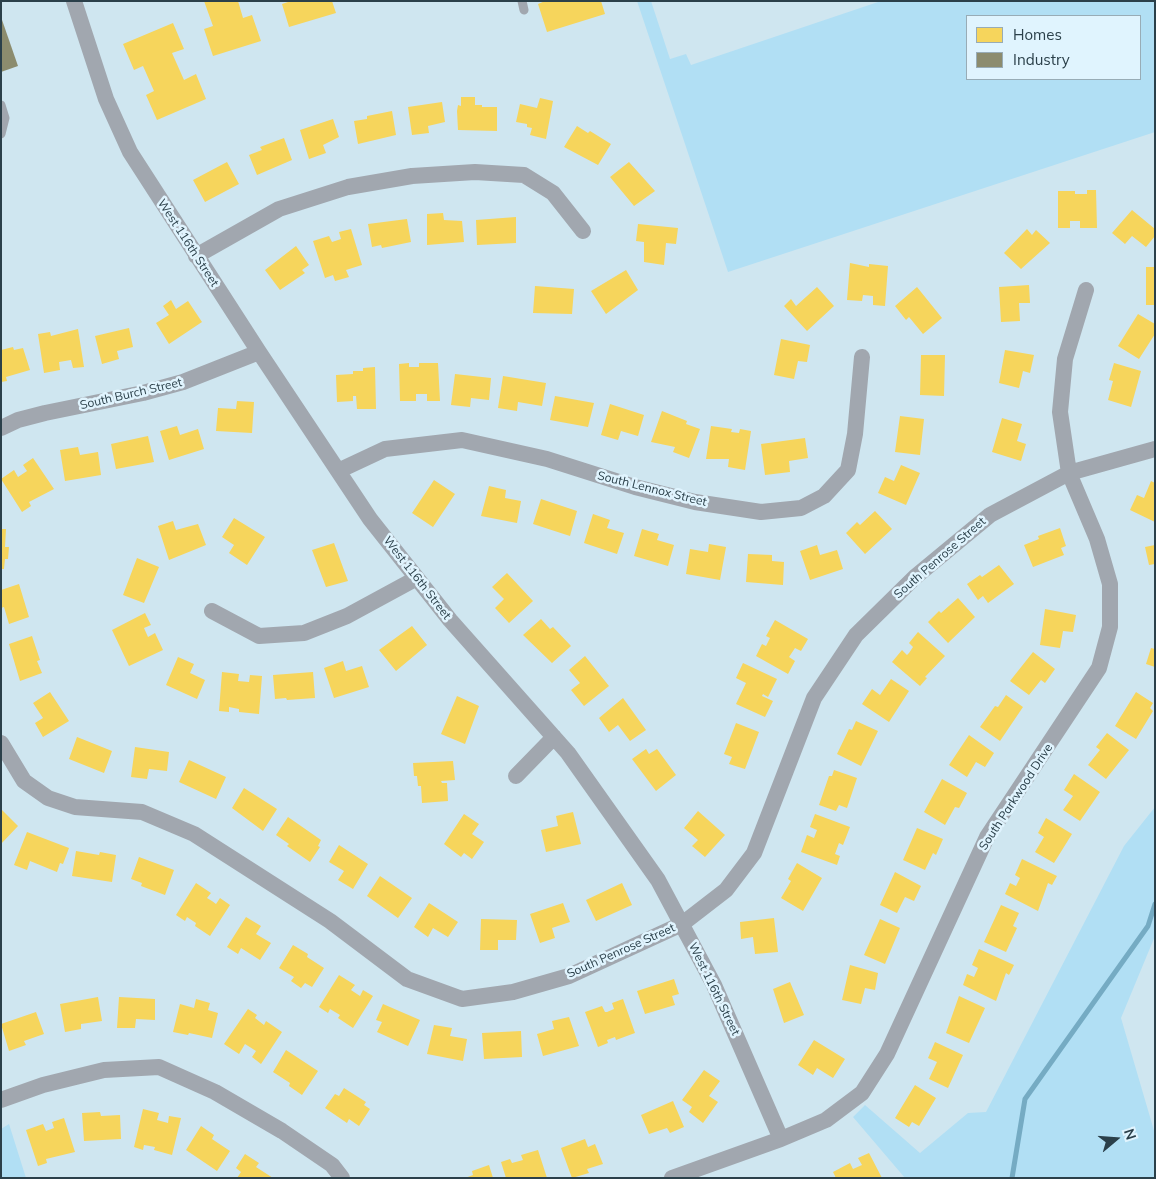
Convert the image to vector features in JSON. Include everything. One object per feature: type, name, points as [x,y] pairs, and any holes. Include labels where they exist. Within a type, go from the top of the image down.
[{"type":"street","name":"West 116th Street","points":[[74,1],[106,99],[130,152],[196,256],[338,471],[370,519],[450,620],[568,753],[658,880],[714,985],[780,1140]]},
{"type":"street","points":[[196,256],[279,209],[348,187],[412,176],[475,172],[524,175],[553,194],[583,231]]},
{"type":"street","name":"South Parkwood Drive","points":[[672,1178],[780,1140],[826,1120],[862,1093],[887,1054],[987,837],[1099,668],[1110,627],[1110,584],[1097,539],[1069,472],[1061,403],[1065,359],[1086,290]]},
{"type":"street","name":"South Burch Street","points":[[1,428],[18,420],[45,413],[143,393],[183,382],[259,352]]},
{"type":"street","name":"South Lennox Street","points":[[338,471],[385,449],[462,440],[547,459],[635,487],[694,502],[760,512],[800,508],[824,496],[848,470],[854,434],[862,357]]},
{"type":"street","name":"South Penrose Street","points":[[1,743],[24,781],[48,798],[75,807],[142,812],[194,834],[330,921],[407,979],[462,999],[513,992],[569,976],[682,924],[726,890],[754,853],[814,698],[856,634],[915,577],[990,515],[1069,472],[1155,449]]},
{"type":"street","points":[[212,611],[258,636],[304,633],[347,616],[416,578]]},
{"type":"street","points":[[516,776],[554,737]]},
{"type":"street","points":[[1,1100],[43,1085],[104,1070],[159,1067],[215,1092],[282,1131],[332,1165],[342,1178]]},
{"type":"lane","points":[[1,105],[6,118],[1,134]]},
{"type":"shaded area","points":[[637,1],[651,1],[670,59],[686,54],[691,65],[881,1],[1155,1],[1155,132],[728,272]]},
{"type":"shaded area","points":[[1155,807],[1155,936],[1121,1018],[1155,1134],[1155,1178],[905,1178],[853,1117],[865,1105],[920,1153],[968,1113],[986,1112],[1124,846]]},
{"type":"shaded area","points":[[9,1124],[26,1178],[1,1178],[1,1129]]},
{"type":"building: Homes","points":[[204,1],[238,1],[243,18],[252,15],[261,41],[213,56],[204,29],[213,26]]},
{"type":"building: Homes","points":[[291,1],[332,1],[336,13],[289,27],[282,4]]},
{"type":"building: Homes","points":[[545,1],[601,1],[605,14],[547,32],[538,4]]},
{"type":"building: Homes","points":[[173,23],[184,49],[172,53],[184,80],[196,74],[206,99],[157,120],[146,95],[154,91],[143,66],[134,70],[123,44]]},
{"type":"building: Homes","points":[[461,97],[475,97],[475,105],[482,105],[482,107],[497,107],[497,131],[458,130],[457,111],[458,105],[461,106]]},
{"type":"building: Homes","points":[[540,98],[553,101],[546,139],[530,135],[532,128],[527,127],[527,124],[516,122],[520,104],[537,108]]},
{"type":"building: Homes","points":[[442,102],[445,122],[428,126],[429,133],[412,135],[408,107]]},
{"type":"building: Homes","points":[[392,111],[396,135],[358,144],[354,121],[367,119],[367,116]]},
{"type":"building: Homes","points":[[333,119],[339,137],[323,145],[326,153],[309,159],[300,130]]},
{"type":"building: Homes","points":[[577,126],[588,133],[590,131],[611,144],[598,165],[564,147]]},
{"type":"building: Homes","points":[[284,138],[292,160],[257,175],[249,155],[262,150],[260,147]]},
{"type":"building: Homes","points":[[227,162],[239,184],[205,202],[193,180]]},
{"type":"building: Homes","points":[[629,162],[655,191],[634,206],[610,177]]},
{"type":"building: Homes","points":[[1087,190],[1096,190],[1097,228],[1080,228],[1080,221],[1070,221],[1070,228],[1058,228],[1058,191],[1075,191],[1075,194],[1087,194]]},
{"type":"building: Homes","points":[[1132,210],[1155,229],[1155,236],[1146,247],[1132,236],[1125,244],[1112,233]]},
{"type":"building: Homes","points":[[443,213],[444,220],[462,221],[464,242],[427,245],[427,214]]},
{"type":"building: Homes","points":[[516,217],[516,243],[477,245],[476,220]]},
{"type":"building: Homes","points":[[407,219],[411,242],[382,248],[381,245],[372,247],[368,224]]},
{"type":"building: Homes","points":[[638,224],[678,228],[676,244],[666,243],[664,265],[644,262],[644,242],[636,241]]},
{"type":"building: Homes","points":[[351,229],[362,265],[346,270],[349,277],[335,281],[333,275],[325,278],[313,241],[329,236],[332,242],[341,239],[339,232]]},
{"type":"building: Homes","points":[[1027,229],[1032,235],[1036,230],[1050,243],[1021,269],[1004,253]]},
{"type":"building: Homes","points":[[296,246],[309,265],[302,270],[305,273],[280,290],[265,270]]},
{"type":"building: Homes","points":[[850,263],[869,267],[869,264],[888,266],[885,306],[873,305],[873,296],[863,295],[862,301],[847,300]]},
{"type":"building: Homes","points":[[1146,267],[1155,267],[1155,305],[1146,305]]},
{"type":"building: Homes","points":[[626,270],[638,290],[606,314],[591,291]]},
{"type":"building: Homes","points":[[1029,285],[1030,303],[1019,303],[1020,321],[1001,322],[999,287]]},
{"type":"building: Homes","points":[[535,286],[574,289],[572,314],[533,313]]},
{"type":"building: Homes","points":[[817,287],[834,306],[807,331],[784,306],[791,299],[796,306]]},
{"type":"building: Homes","points":[[917,287],[942,318],[923,334],[909,317],[906,320],[895,306]]},
{"type":"building: Homes","points":[[171,300],[176,309],[188,301],[202,322],[169,344],[156,323],[169,315],[163,306]]},
{"type":"building: Homes","points":[[1138,314],[1155,324],[1155,334],[1139,359],[1118,346]]},
{"type":"building: Homes","points":[[129,328],[133,347],[117,351],[119,359],[102,364],[95,336]]},
{"type":"building: Homes","points":[[78,329],[84,367],[73,368],[71,360],[59,362],[60,370],[44,373],[38,334],[50,332],[51,336]]},
{"type":"building: Homes","points":[[781,339],[810,345],[807,362],[798,361],[794,379],[774,375]]},
{"type":"building: Homes","points":[[13,347],[14,350],[23,348],[30,370],[6,377],[7,381],[1,382],[1,350]]},
{"type":"building: Homes","points":[[1005,350],[1034,355],[1030,373],[1023,371],[1019,388],[999,383]]},
{"type":"building: Homes","points":[[921,355],[945,355],[944,396],[920,395]]},
{"type":"building: Homes","points":[[409,363],[409,367],[419,367],[419,363],[438,363],[440,401],[427,401],[427,394],[416,394],[416,401],[400,401],[399,364]]},
{"type":"building: Homes","points":[[1114,363],[1141,371],[1131,407],[1108,400],[1113,381],[1109,380]]},
{"type":"building: Homes","points":[[375,367],[376,409],[357,409],[356,396],[353,396],[353,401],[337,402],[336,375],[353,374],[353,371],[363,371],[363,368]]},
{"type":"building: Homes","points":[[455,374],[491,378],[489,400],[471,398],[470,407],[451,405]]},
{"type":"building: Homes","points":[[503,376],[546,383],[542,406],[518,402],[517,411],[498,408]]},
{"type":"building: Homes","points":[[555,396],[594,403],[588,427],[550,420]]},
{"type":"building: Homes","points":[[237,401],[254,402],[252,433],[216,431],[218,408],[236,409]]},
{"type":"building: Homes","points":[[610,404],[644,415],[638,436],[621,431],[618,440],[601,435]]},
{"type":"building: Homes","points":[[662,411],[687,421],[686,424],[700,429],[689,458],[673,452],[675,447],[651,442]]},
{"type":"building: Homes","points":[[900,416],[924,419],[920,455],[895,452]]},
{"type":"building: Homes","points":[[1002,418],[1022,424],[1017,441],[1026,444],[1021,461],[992,452]]},
{"type":"building: Homes","points":[[177,426],[180,435],[198,429],[204,449],[169,460],[160,431]]},
{"type":"building: Homes","points":[[711,426],[732,429],[731,432],[739,433],[740,429],[751,431],[745,470],[728,467],[729,459],[706,459]]},
{"type":"building: Homes","points":[[148,436],[154,462],[116,469],[111,444]]},
{"type":"building: Homes","points":[[805,438],[808,458],[789,461],[790,472],[765,475],[761,444]]},
{"type":"building: Homes","points":[[78,447],[80,455],[98,452],[101,475],[65,481],[60,450]]},
{"type":"building: Homes","points":[[33,458],[54,489],[29,502],[31,506],[22,512],[1,479],[14,470],[18,477],[27,471],[23,465]]},
{"type":"building: Homes","points":[[901,465],[920,473],[906,505],[878,493],[885,477],[894,481]]},
{"type":"building: Homes","points":[[434,480],[455,494],[433,527],[412,513]]},
{"type":"building: Homes","points":[[1151,481],[1155,483],[1155,522],[1130,510],[1137,495],[1144,498]]},
{"type":"building: Homes","points":[[489,486],[506,490],[505,498],[521,501],[517,523],[481,516]]},
{"type":"building: Homes","points":[[541,499],[577,511],[570,536],[533,524]]},
{"type":"building: Homes","points":[[875,511],[892,529],[865,554],[846,533],[857,522],[860,525]]},
{"type":"building: Homes","points":[[593,514],[610,520],[607,528],[624,533],[617,554],[584,543]]},
{"type":"building: Homes","points":[[234,518],[265,537],[247,565],[229,553],[234,545],[222,537]]},
{"type":"building: Homes","points":[[173,521],[176,530],[198,524],[206,545],[169,560],[158,526]]},
{"type":"building: Homes","points":[[1060,528],[1066,546],[1061,548],[1064,555],[1033,567],[1024,545],[1039,539],[1038,536]]},
{"type":"building: Homes","points":[[1,529],[6,529],[5,547],[9,547],[8,559],[5,559],[4,569],[1,569]]},
{"type":"building: Homes","points":[[642,529],[659,534],[657,540],[674,545],[668,566],[634,556]]},
{"type":"building: Homes","points":[[334,543],[348,581],[326,587],[312,550]]},
{"type":"building: Homes","points":[[709,544],[726,547],[720,580],[686,574],[690,549],[708,552]]},
{"type":"building: Homes","points":[[817,545],[820,555],[837,550],[843,569],[810,580],[800,551]]},
{"type":"building: Homes","points":[[1155,545],[1155,564],[1149,565],[1145,547]]},
{"type":"building: Homes","points":[[748,554],[772,555],[772,561],[784,562],[783,585],[746,582]]},
{"type":"building: Homes","points":[[137,558],[159,567],[144,603],[123,595]]},
{"type":"building: Homes","points":[[999,565],[1014,584],[988,603],[983,596],[978,600],[967,584],[980,575],[982,577]]},
{"type":"building: Homes","points":[[507,573],[533,601],[509,623],[495,608],[504,599],[492,587]]},
{"type":"building: Homes","points":[[19,584],[29,617],[9,624],[4,607],[1,608],[1,590]]},
{"type":"building: Homes","points":[[958,598],[975,617],[948,643],[928,622],[939,611],[941,613]]},
{"type":"building: Homes","points":[[1045,609],[1076,615],[1073,632],[1063,631],[1060,648],[1040,645]]},
{"type":"building: Homes","points":[[145,613],[151,625],[144,628],[148,637],[155,633],[163,650],[129,666],[112,630]]},
{"type":"building: Homes","points":[[541,619],[550,629],[553,627],[571,646],[552,663],[523,635]]},
{"type":"building: Homes","points":[[775,620],[808,639],[801,651],[795,648],[789,657],[795,661],[788,674],[756,656],[762,644],[766,646],[770,638],[766,636]]},
{"type":"building: Homes","points":[[412,626],[427,645],[396,671],[379,650]]},
{"type":"building: Homes","points":[[918,632],[945,656],[925,677],[927,678],[920,686],[892,662],[902,650],[907,655],[909,653],[913,647],[909,643]]},
{"type":"building: Homes","points":[[32,636],[40,660],[37,661],[42,673],[20,681],[9,644]]},
{"type":"building: Homes","points":[[1151,648],[1155,649],[1155,667],[1146,664]]},
{"type":"building: Homes","points":[[1033,652],[1055,669],[1045,683],[1041,680],[1029,695],[1010,681]]},
{"type":"building: Homes","points":[[585,656],[609,686],[584,706],[571,690],[580,683],[569,670]]},
{"type":"building: Homes","points":[[178,657],[194,664],[190,673],[205,680],[197,699],[166,685]]},
{"type":"building: Homes","points":[[343,661],[346,671],[362,666],[369,687],[334,698],[324,668]]},
{"type":"building: Homes","points":[[743,663],[777,679],[768,697],[763,694],[762,696],[773,701],[765,717],[736,704],[746,683],[736,678]]},
{"type":"building: Homes","points":[[222,672],[239,674],[238,681],[249,682],[250,675],[262,676],[259,714],[239,712],[239,709],[229,707],[229,712],[219,711]]},
{"type":"building: Homes","points":[[313,672],[315,698],[275,699],[273,675]]},
{"type":"building: Homes","points":[[891,679],[909,691],[889,722],[862,704],[872,689],[880,695]]},
{"type":"building: Homes","points":[[50,692],[69,721],[43,737],[35,723],[43,718],[33,703]]},
{"type":"building: Homes","points":[[1136,692],[1153,703],[1150,708],[1153,711],[1136,739],[1115,726]]},
{"type":"building: Homes","points":[[1006,695],[1023,707],[1000,741],[980,727],[995,706],[998,707]]},
{"type":"building: Homes","points":[[457,696],[479,706],[465,744],[441,734]]},
{"type":"building: Homes","points":[[623,698],[646,730],[630,741],[618,725],[609,732],[599,718]]},
{"type":"building: Homes","points":[[856,721],[878,731],[861,766],[837,754],[849,729],[852,730]]},
{"type":"building: Homes","points":[[736,723],[759,732],[745,769],[729,764],[732,757],[724,754]]},
{"type":"building: Homes","points":[[1107,733],[1129,750],[1106,779],[1088,765],[1100,750],[1096,747]]},
{"type":"building: Homes","points":[[969,735],[994,753],[985,767],[976,762],[967,777],[949,765]]},
{"type":"building: Homes","points":[[77,737],[112,751],[104,773],[69,759]]},
{"type":"building: Homes","points":[[135,747],[169,752],[167,771],[149,769],[147,779],[131,777]]},
{"type":"building: Homes","points":[[646,749],[649,754],[657,749],[676,775],[656,791],[632,759]]},
{"type":"building: Homes","points":[[189,760],[226,777],[216,799],[179,782]]},
{"type":"building: Homes","points":[[453,761],[455,780],[441,781],[442,783],[447,783],[448,801],[422,803],[421,786],[418,786],[417,776],[414,776],[413,763]]},
{"type":"building: Homes","points":[[834,770],[857,778],[847,808],[839,805],[836,811],[819,805],[829,776],[832,776]]},
{"type":"building: Homes","points":[[1074,774],[1100,792],[1080,821],[1063,810],[1073,796],[1064,790]]},
{"type":"building: Homes","points":[[942,779],[967,793],[959,808],[955,807],[945,825],[924,812]]},
{"type":"building: Homes","points":[[244,788],[277,809],[263,831],[232,808]]},
{"type":"building: Homes","points":[[1,809],[18,826],[1,844]]},
{"type":"building: Homes","points":[[698,811],[725,835],[705,857],[692,846],[698,840],[684,828]]},
{"type":"building: Homes","points":[[573,812],[581,844],[546,852],[541,830],[558,826],[556,816]]},
{"type":"building: Homes","points":[[464,814],[479,824],[472,834],[484,842],[472,859],[464,853],[461,857],[444,844]]},
{"type":"building: Homes","points":[[815,814],[850,827],[843,845],[839,843],[835,854],[840,856],[837,865],[801,852],[807,835],[814,838],[817,830],[810,827]]},
{"type":"building: Homes","points":[[288,817],[321,840],[318,846],[320,847],[310,862],[287,846],[289,844],[276,835]]},
{"type":"building: Homes","points":[[1046,818],[1072,834],[1054,863],[1035,852],[1044,837],[1038,833]]},
{"type":"building: Homes","points":[[917,828],[943,839],[936,855],[933,853],[925,870],[903,860]]},
{"type":"building: Homes","points":[[27,832],[69,848],[63,864],[60,863],[57,872],[30,861],[27,870],[14,865]]},
{"type":"building: Homes","points":[[339,845],[368,864],[353,889],[338,880],[344,871],[329,862]]},
{"type":"building: Homes","points":[[76,851],[99,855],[100,852],[116,855],[112,882],[72,876]]},
{"type":"building: Homes","points":[[139,857],[174,870],[165,895],[141,886],[142,883],[131,879]]},
{"type":"building: Homes","points":[[1022,859],[1057,876],[1052,885],[1048,883],[1038,911],[1005,894],[1010,883],[1016,886],[1020,878],[1015,875]]},
{"type":"building: Homes","points":[[797,863],[822,878],[803,911],[781,898],[791,881],[788,879]]},
{"type":"building: Homes","points":[[895,872],[921,886],[914,901],[905,897],[897,913],[880,905]]},
{"type":"building: Homes","points":[[380,876],[412,898],[398,918],[367,896]]},
{"type":"building: Homes","points":[[196,883],[211,893],[207,898],[216,904],[220,898],[230,905],[210,936],[195,926],[196,923],[187,917],[185,921],[176,915]]},
{"type":"building: Homes","points":[[622,883],[632,905],[596,921],[586,900]]},
{"type":"building: Homes","points":[[429,903],[458,922],[448,937],[433,928],[428,937],[414,927]]},
{"type":"building: Homes","points":[[563,903],[570,922],[552,928],[555,938],[540,943],[530,914]]},
{"type":"building: Homes","points":[[1001,905],[1019,913],[1013,926],[1017,928],[1006,952],[984,942]]},
{"type":"building: Homes","points":[[246,917],[261,926],[256,934],[271,943],[260,960],[241,948],[238,954],[227,947]]},
{"type":"building: Homes","points":[[774,918],[778,952],[755,954],[753,937],[741,939],[740,922]]},
{"type":"building: Homes","points":[[481,919],[517,920],[516,940],[498,940],[498,950],[480,950]]},
{"type":"building: Homes","points":[[880,919],[900,928],[885,964],[864,955]]},
{"type":"building: Homes","points":[[293,945],[308,954],[307,957],[324,968],[312,987],[305,983],[301,988],[291,981],[294,977],[279,968]]},
{"type":"building: Homes","points":[[979,949],[1014,965],[1009,975],[1006,973],[996,1001],[963,985],[967,974],[974,977],[978,968],[972,965]]},
{"type":"building: Homes","points":[[850,965],[878,973],[875,990],[865,988],[861,1004],[842,1000]]},
{"type":"building: Homes","points":[[339,975],[355,985],[351,990],[360,996],[363,990],[373,996],[353,1028],[338,1018],[340,1015],[330,1009],[328,1013],[319,1007]]},
{"type":"building: Homes","points":[[674,979],[679,994],[672,996],[675,1005],[645,1014],[637,991]]},
{"type":"building: Homes","points":[[790,982],[804,1015],[784,1023],[773,989]]},
{"type":"building: Homes","points":[[959,996],[985,1008],[969,1043],[946,1033]]},
{"type":"building: Homes","points":[[98,997],[102,1021],[81,1024],[81,1029],[65,1032],[60,1004]]},
{"type":"building: Homes","points":[[119,997],[155,999],[155,1020],[136,1019],[135,1028],[117,1028]]},
{"type":"building: Homes","points":[[196,999],[210,1003],[208,1010],[218,1013],[212,1038],[173,1032],[180,1004],[194,1008]]},
{"type":"building: Homes","points":[[623,999],[635,1033],[616,1040],[615,1037],[607,1040],[608,1043],[598,1047],[585,1012],[602,1006],[605,1012],[607,1012],[614,1009],[612,1003]]},
{"type":"building: Homes","points":[[383,1004],[420,1020],[408,1046],[377,1032],[382,1022],[376,1020]]},
{"type":"building: Homes","points":[[248,1009],[257,1015],[255,1018],[264,1025],[266,1021],[282,1032],[261,1064],[252,1057],[256,1051],[245,1044],[239,1054],[224,1044]]},
{"type":"building: Homes","points":[[36,1012],[44,1034],[24,1041],[26,1045],[9,1051],[1,1024]]},
{"type":"building: Homes","points":[[569,1017],[579,1046],[543,1056],[537,1034],[554,1029],[552,1021]]},
{"type":"building: Homes","points":[[434,1025],[452,1028],[450,1036],[467,1039],[463,1061],[427,1054]]},
{"type":"building: Homes","points":[[521,1031],[522,1057],[484,1059],[482,1033]]},
{"type":"building: Homes","points":[[814,1040],[845,1059],[833,1078],[817,1068],[813,1075],[798,1065]]},
{"type":"building: Homes","points":[[935,1042],[963,1055],[948,1088],[929,1079],[937,1062],[928,1058]]},
{"type":"building: Homes","points":[[286,1050],[318,1071],[302,1095],[289,1086],[290,1083],[273,1072]]},
{"type":"building: Homes","points":[[704,1070],[720,1081],[709,1096],[718,1102],[703,1123],[689,1112],[692,1107],[682,1100]]},
{"type":"building: Homes","points":[[915,1085],[936,1098],[919,1126],[912,1122],[909,1127],[895,1118]]},
{"type":"building: Homes","points":[[344,1088],[366,1102],[364,1105],[370,1109],[359,1126],[349,1119],[347,1123],[325,1108],[335,1094],[339,1096]]},
{"type":"building: Homes","points":[[673,1101],[684,1127],[670,1133],[667,1128],[649,1134],[641,1115]]},
{"type":"building: Homes","points":[[143,1109],[159,1113],[157,1120],[168,1123],[169,1116],[181,1118],[172,1155],[154,1150],[155,1147],[144,1145],[143,1150],[134,1147]]},
{"type":"building: Homes","points":[[100,1112],[101,1116],[120,1115],[121,1139],[84,1141],[82,1113]]},
{"type":"building: Homes","points":[[64,1118],[75,1152],[46,1159],[47,1163],[38,1166],[26,1130],[43,1124],[46,1131],[54,1128],[52,1122]]},
{"type":"building: Homes","points":[[201,1126],[214,1135],[212,1139],[230,1151],[217,1171],[186,1150]]},
{"type":"building: Homes","points":[[585,1139],[588,1147],[595,1144],[603,1164],[587,1169],[589,1173],[572,1178],[561,1148]]},
{"type":"building: Homes","points":[[538,1150],[547,1178],[506,1178],[501,1162],[510,1159],[512,1163],[523,1160],[521,1155]]},
{"type":"building: Homes","points":[[869,1153],[882,1178],[836,1178],[833,1172],[850,1163],[853,1169],[862,1165],[858,1158]]},
{"type":"building: Homes","points":[[245,1154],[259,1163],[256,1167],[273,1178],[237,1178],[241,1172],[236,1168]]},
{"type":"building: Homes","points":[[489,1165],[493,1178],[465,1178],[473,1175],[472,1171]]},
{"type":"building: Industry","points":[[1,17],[18,66],[1,72]]},
{"type":"waterway","points":[[1012,1178],[1025,1099],[1148,926],[1155,904]]}]
